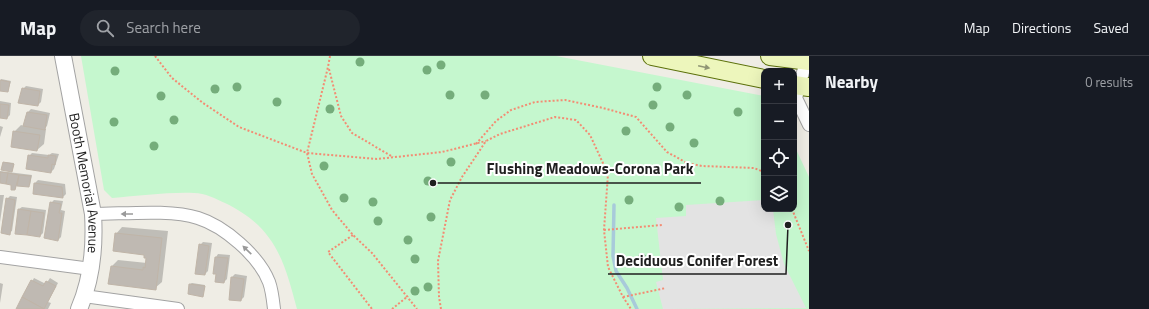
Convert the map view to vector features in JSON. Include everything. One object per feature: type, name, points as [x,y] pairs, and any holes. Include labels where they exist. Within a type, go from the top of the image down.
[{"type":"main road","points":[[652,56],[761,78]]},
{"type":"main road","points":[[770,56],[808,61]]},
{"type":"street","name":"Booth Memorial Avenue","points":[[63,56],[94,214],[94,240],[91,269],[82,303]]},
{"type":"street","points":[[808,61],[796,98],[809,125]]},
{"type":"street","points":[[94,214],[168,214],[198,218],[231,235],[253,256],[269,282],[274,309]]},
{"type":"street","points":[[0,257],[91,269]]},
{"type":"street","points":[[82,303],[178,309]]},
{"type":"path","points":[[155,56],[172,78],[203,103],[239,127],[307,153],[377,159],[442,152],[486,141],[500,134],[555,117],[576,120],[590,135],[608,174],[604,230],[608,267],[623,297],[631,309]]},
{"type":"path","points":[[330,56],[307,153],[312,174],[322,194],[353,235],[372,253],[417,309]]},
{"type":"path","points":[[328,68],[341,116],[352,133],[393,157]]},
{"type":"path","points":[[475,144],[496,121],[511,110],[535,102],[565,100],[636,117],[668,152],[687,163],[702,166],[754,168],[761,171]]},
{"type":"path","points":[[441,309],[439,297],[438,261],[450,200],[462,177],[486,141]]},
{"type":"path","points":[[793,212],[809,252]]},
{"type":"path","points":[[604,230],[662,225]]},
{"type":"path","points":[[353,235],[328,252],[372,309]]},
{"type":"path","points":[[623,297],[666,288]]},
{"type":"path","points":[[392,309],[408,296]]},
{"type":"green space","points":[[81,56],[556,56],[761,95],[761,212],[797,212],[797,151],[809,177],[809,309],[297,309],[282,260],[275,247],[256,223],[242,212],[214,198],[198,193],[112,198],[104,190]]},
{"type":"shaded area","points":[[761,200],[761,212],[773,212],[776,234],[784,264],[806,308],[663,309],[656,282],[663,280],[656,218],[686,216],[686,205]]},
{"type":"building","points":[[0,80],[10,82],[8,92],[0,91]]},
{"type":"building","points":[[22,88],[40,91],[38,106],[18,103]]},
{"type":"building","points":[[0,104],[9,105],[7,119],[0,118]]},
{"type":"building","points":[[27,112],[47,115],[45,130],[23,126]]},
{"type":"building","points":[[13,131],[40,135],[37,151],[11,147]]},
{"type":"building","points":[[28,155],[48,158],[48,155],[56,156],[55,165],[52,164],[51,173],[26,169]]},
{"type":"building","points":[[3,162],[14,164],[12,172],[1,170]]},
{"type":"building","points":[[0,172],[8,173],[6,184],[0,183]]},
{"type":"building","points":[[8,173],[19,175],[15,190],[11,190],[11,185],[6,184]]},
{"type":"building","points":[[19,175],[31,176],[29,187],[17,186]]},
{"type":"building","points":[[34,183],[62,187],[63,198],[33,194]]},
{"type":"building","points":[[6,198],[15,200],[10,235],[1,233]]},
{"type":"building","points":[[50,202],[61,204],[59,213],[62,213],[58,241],[44,238]]},
{"type":"building","points":[[18,209],[31,211],[27,235],[15,234]]},
{"type":"building","points":[[31,211],[44,213],[40,237],[27,235]]},
{"type":"building","points":[[115,233],[162,238],[156,290],[108,284],[111,266],[143,270],[143,267],[145,268],[146,258],[144,258],[144,255],[113,251]]},
{"type":"building","points":[[199,244],[209,246],[205,275],[195,274]]},
{"type":"building","points":[[215,257],[228,258],[224,283],[215,282],[216,274],[213,274]]},
{"type":"building","points":[[231,277],[244,279],[241,301],[229,300]]},
{"type":"building","points":[[31,280],[43,286],[46,281],[56,286],[44,309],[22,297]]},
{"type":"building","points":[[189,284],[205,286],[203,297],[188,294]]},
{"type":"building","points":[[22,297],[44,309],[16,309]]},
{"type":"waterway","points":[[614,205],[613,256],[616,271],[627,288],[637,309]]},
{"type":"place","name":"Flushing Meadows-Corona Park","points":[[433,183]]},
{"type":"place","name":"Deciduous Conifer Forest","points":[[788,225]]}]
